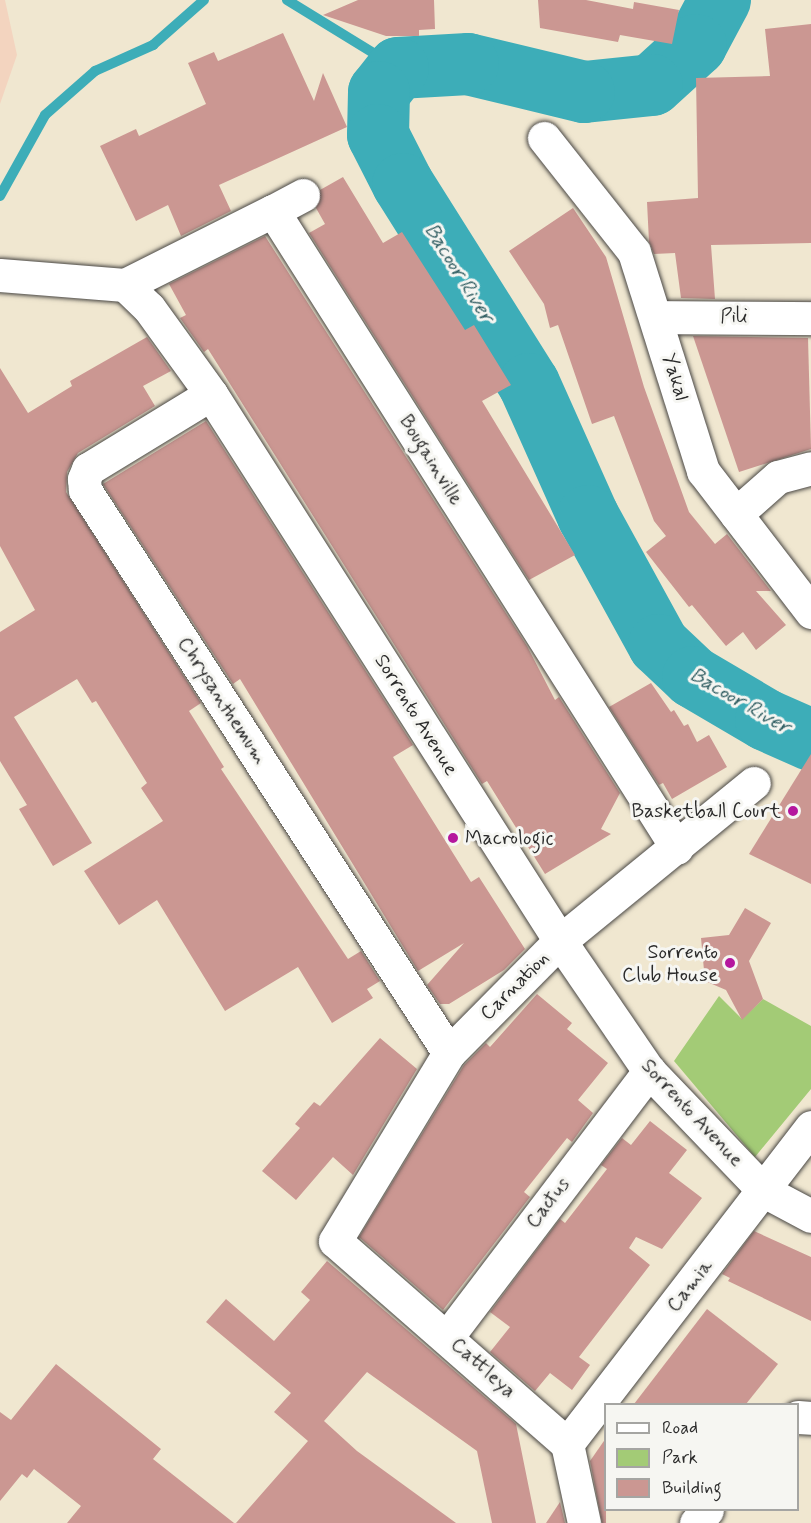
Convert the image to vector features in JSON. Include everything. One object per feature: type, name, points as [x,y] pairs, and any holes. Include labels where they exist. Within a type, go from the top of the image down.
[{"type":"street","name":"Yakal","points":[[544,138],[634,252],[657,317],[703,471],[811,612]]},
{"type":"street","points":[[7,275],[125,285],[303,195]]},
{"type":"street","name":"Bougainville","points":[[273,211],[677,848]]},
{"type":"street","name":"Sorrento Avenue","points":[[125,285],[148,308],[212,394],[560,941],[649,1071],[764,1191],[811,1216]]},
{"type":"street","name":"Pili","points":[[657,317],[811,318]]},
{"type":"street","name":"Chrysanthemum","points":[[212,394],[88,469],[84,479],[85,490],[450,1053]]},
{"type":"street","points":[[736,514],[778,477],[811,468]]},
{"type":"street","name":"Carnation","points":[[335,1241],[450,1053],[560,941],[754,783]]},
{"type":"street","name":"Cactus","points":[[448,1336],[649,1071]]},
{"type":"street","name":"Camia","points":[[567,1444],[811,1127]]},
{"type":"street","name":"Cattleya","points":[[335,1241],[448,1336],[567,1444]]},
{"type":"street","points":[[567,1444],[584,1523]]},
{"type":"street","points":[[696,1523],[705,1511]]},
{"type":"shaded area","points":[[0,0],[5,0],[17,55],[0,104]]},
{"type":"green space","points":[[719,996],[742,1019],[763,999],[811,1026],[811,1089],[755,1157],[674,1061]]},
{"type":"building","points":[[358,0],[434,0],[435,29],[419,30],[419,36],[386,36],[323,15]]},
{"type":"building","points":[[538,0],[586,0],[633,9],[634,2],[679,10],[672,44],[620,35],[618,42],[540,28]]},
{"type":"building","points":[[811,24],[811,243],[711,245],[715,299],[681,298],[675,253],[654,254],[649,242],[647,202],[698,198],[696,78],[770,76],[765,29]]},
{"type":"building","points":[[283,33],[314,101],[323,73],[347,127],[219,185],[231,211],[181,236],[168,205],[136,221],[100,146],[136,129],[139,136],[206,104],[188,63],[214,52],[218,61]]},
{"type":"building","points":[[343,177],[383,243],[402,232],[465,330],[474,325],[511,385],[482,401],[575,555],[529,580],[309,233],[325,224],[316,208],[320,190]]},
{"type":"building","points":[[573,208],[606,257],[644,387],[689,512],[715,544],[727,534],[771,591],[756,591],[786,625],[756,650],[743,632],[726,646],[692,605],[689,607],[646,552],[666,536],[654,521],[614,416],[592,424],[558,325],[550,328],[544,304],[509,251]]},
{"type":"building","points":[[265,236],[527,646],[555,700],[559,697],[620,793],[601,829],[611,834],[545,874],[487,781],[482,784],[208,349],[204,352],[180,318],[186,315],[169,284]]},
{"type":"building","points":[[693,336],[808,338],[811,449],[739,472]]},
{"type":"building","points":[[147,337],[171,371],[143,386],[155,406],[78,453],[67,472],[66,492],[201,703],[189,711],[224,767],[221,769],[348,959],[361,951],[380,981],[367,989],[373,998],[332,1023],[298,967],[225,1011],[157,900],[119,925],[84,871],[163,821],[141,788],[147,783],[96,701],[92,703],[77,679],[14,717],[92,843],[53,866],[19,809],[27,805],[0,761],[0,632],[35,610],[0,546],[0,368],[28,413],[72,386],[70,381]]},
{"type":"building","points":[[206,421],[413,745],[393,757],[471,882],[479,877],[525,949],[504,970],[449,1004],[440,1004],[427,985],[464,943],[418,971],[240,679],[233,684],[103,484]]},
{"type":"building","points":[[651,683],[671,712],[674,710],[684,726],[688,724],[697,742],[709,735],[727,767],[672,799],[663,783],[659,785],[609,707]]},
{"type":"building","name":"Basketball Court","points":[[811,754],[811,884],[749,854]]},
{"type":"building","points":[[745,908],[771,923],[749,961],[763,999],[742,1020],[726,990],[705,981],[701,938],[729,935]]},
{"type":"building","points":[[537,994],[572,1023],[567,1029],[608,1063],[578,1100],[593,1113],[572,1142],[567,1138],[524,1192],[530,1197],[443,1310],[359,1237],[464,1065],[486,1043],[490,1047]]},
{"type":"building","points":[[380,1038],[417,1069],[353,1175],[333,1157],[296,1200],[262,1171],[300,1128],[295,1124],[314,1102],[320,1106]]},
{"type":"building","points":[[650,1121],[687,1150],[669,1173],[702,1198],[662,1249],[636,1237],[629,1248],[650,1265],[579,1357],[590,1365],[572,1390],[550,1373],[535,1391],[490,1352],[510,1327],[490,1312],[560,1219],[565,1223],[607,1169],[601,1165],[622,1138],[631,1145]]},
{"type":"building","points":[[754,1231],[811,1257],[811,1321],[728,1281],[730,1278],[722,1274]]},
{"type":"building","points":[[327,1261],[516,1424],[536,1523],[492,1523],[477,1451],[367,1372],[324,1421],[357,1451],[456,1523],[236,1523],[308,1441],[274,1412],[291,1393],[206,1322],[226,1299],[274,1341],[310,1300],[301,1292]]},
{"type":"building","points":[[707,1309],[778,1364],[747,1403],[635,1403]]},
{"type":"building","points":[[56,1364],[161,1449],[153,1459],[234,1523],[67,1523],[81,1506],[34,1469],[27,1478],[22,1474],[0,1501],[0,1412],[11,1420]]},
{"type":"building","points":[[604,1441],[606,1523],[602,1523],[590,1461]]},
{"type":"building","points":[[560,1502],[565,1523],[546,1523]]},
{"type":"waterway","points":[[0,196],[45,115],[95,71],[153,45],[204,0]]},
{"type":"waterway","points":[[287,0],[398,68]]},
{"type":"waterway","name":"Bacoor River","points":[[720,0],[696,45],[652,85],[584,92],[468,64],[398,68],[379,92],[378,135],[403,184],[529,384],[588,516],[659,645],[693,677],[766,720],[811,740]]},
{"type":"place","name":"Basketball Court","points":[[793,811]]},
{"type":"place","name":"Macrologic","points":[[453,838]]},
{"type":"place","name":"Sorrento Club House","points":[[730,963]]}]
